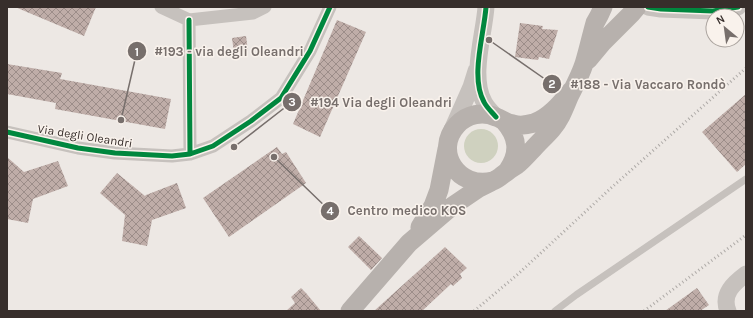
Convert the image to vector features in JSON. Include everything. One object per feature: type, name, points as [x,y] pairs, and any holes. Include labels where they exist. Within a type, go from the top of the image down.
[{"type":"main road","points":[[409,243],[462,199],[518,164],[552,129],[560,117],[584,66],[596,23],[603,7]]},
{"type":"main road","points":[[584,66],[603,42],[632,14],[637,7]]},
{"type":"main road","points":[[350,311],[409,243],[433,206],[440,190],[449,138],[462,120],[470,116],[488,114],[514,125],[535,123],[553,112],[572,90]]},
{"type":"main road","points":[[449,138],[448,152],[454,168],[460,175],[467,179],[476,182],[483,182],[501,175],[513,162],[516,154],[514,136],[510,128],[500,119]]},
{"type":"street","points":[[161,7],[189,20],[252,13],[265,7]]},
{"type":"street","name":"Via degli Oleandri","points":[[7,132],[78,148],[115,153],[172,156],[190,154],[213,146],[252,121],[281,98],[310,51],[330,7]]},
{"type":"street","points":[[486,7],[478,78],[481,95],[489,109],[500,119]]},
{"type":"street","points":[[648,7],[661,9],[713,10],[738,7]]},
{"type":"street","points":[[189,20],[190,154]]},
{"type":"street","points":[[449,138],[471,87],[479,60]]},
{"type":"street","points":[[728,311],[726,298],[728,292],[732,285],[746,274]]},
{"type":"lane","points":[[556,311],[746,179]]},
{"type":"green space","points":[[478,129],[484,129],[493,134],[497,140],[497,152],[493,158],[484,163],[478,163],[469,158],[464,149],[464,143],[469,134]]},
{"type":"building","points":[[15,7],[96,7],[84,36]]},
{"type":"building","points":[[337,20],[366,32],[320,137],[293,124]]},
{"type":"building","points":[[520,23],[543,26],[542,29],[558,30],[549,59],[539,57],[538,60],[515,57]]},
{"type":"building","points":[[246,36],[248,51],[234,53],[232,38]]},
{"type":"building","points":[[7,64],[62,73],[60,79],[171,99],[165,129],[55,109],[56,103],[7,94]]},
{"type":"building","points":[[746,94],[746,164],[737,172],[702,132]]},
{"type":"building","points":[[277,147],[282,154],[286,152],[306,183],[229,237],[203,198]]},
{"type":"building","points":[[7,157],[24,172],[58,161],[68,186],[33,199],[28,223],[7,219]]},
{"type":"building","points":[[117,173],[145,196],[177,183],[186,208],[152,220],[147,246],[122,241],[125,215],[100,193]]},
{"type":"building","points":[[359,236],[382,258],[371,270],[348,247]]},
{"type":"building","points":[[445,247],[467,268],[460,274],[462,278],[453,286],[451,284],[422,311],[374,311]]},
{"type":"building","points":[[301,288],[321,311],[286,311],[295,303],[291,297]]},
{"type":"building","points":[[697,288],[709,305],[700,311],[665,311]]},
{"type":"railway","points":[[474,311],[517,275],[611,188],[746,68]]},
{"type":"railway","points":[[644,311],[746,235]]},
{"type":"cycle path","points":[[7,132],[78,148],[115,153],[172,156],[190,154],[213,146],[251,121],[281,98],[310,51],[330,7]]},
{"type":"cycle path","points":[[486,7],[479,56],[478,81],[484,102],[496,117]]},
{"type":"cycle path","points":[[648,7],[713,11],[738,7]]},
{"type":"cycle path","points":[[189,20],[190,154]]},
{"type":"place","name":"#188 - Via Vaccaro Rondò","points":[[489,40]]},
{"type":"place","name":"#193 - via degli Oleandri","points":[[121,120]]},
{"type":"place","name":"#194 Via degli Oleandri","points":[[234,147]]},
{"type":"place","name":"Centro medico KOS","points":[[274,157]]}]
